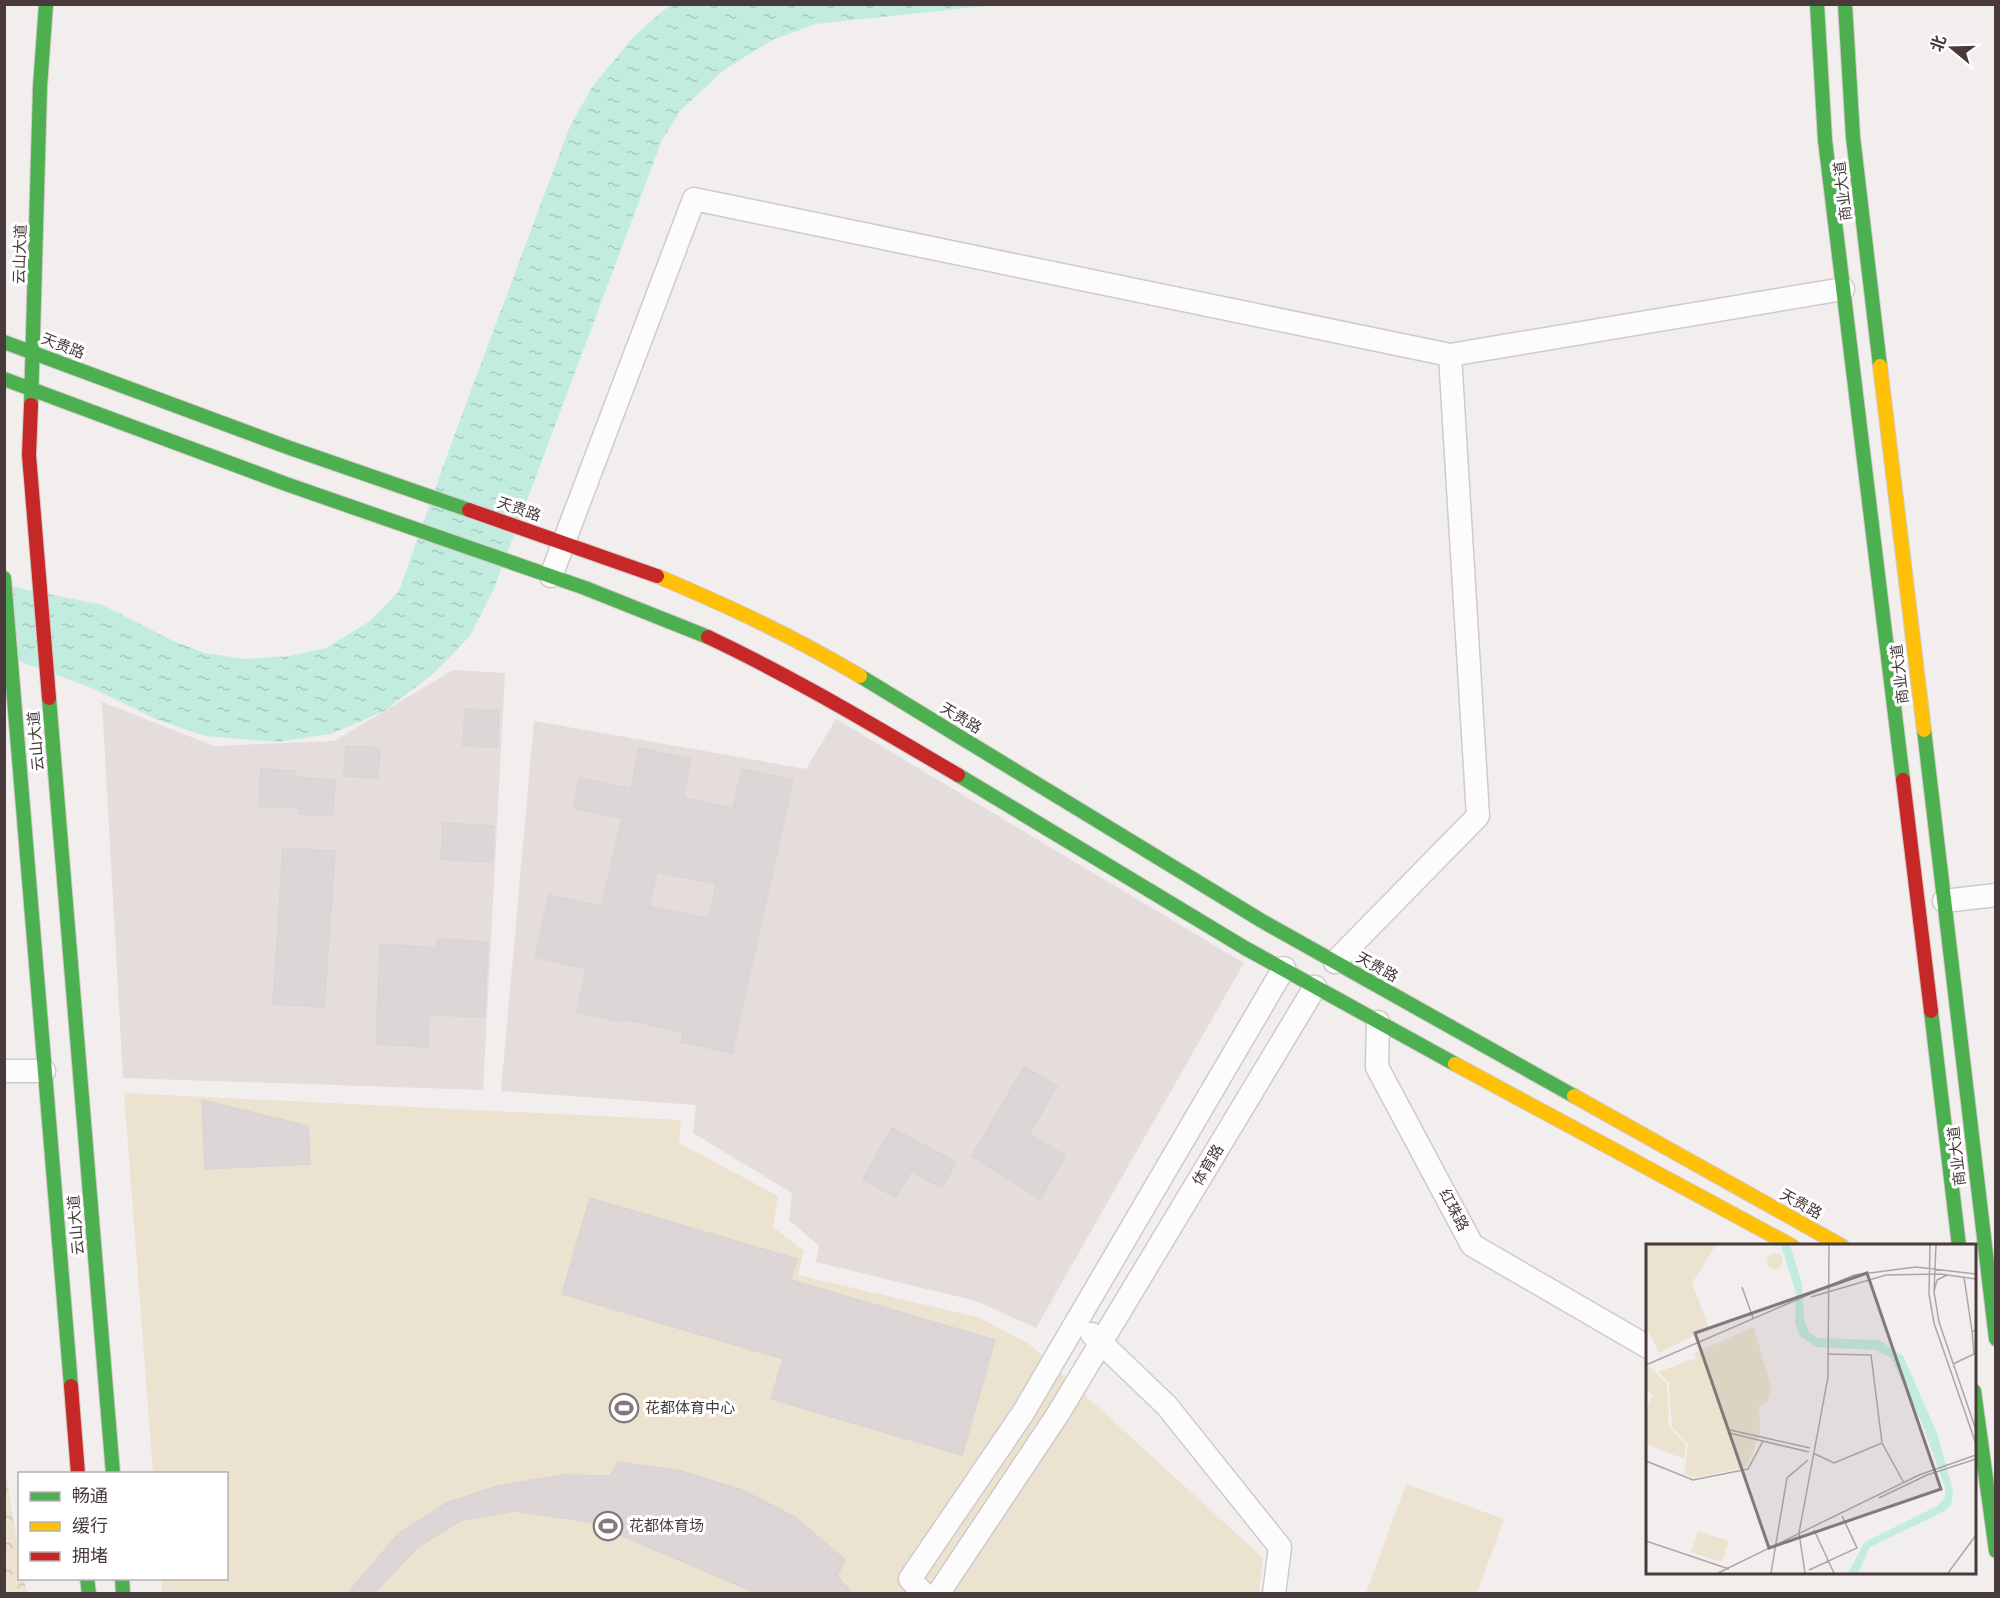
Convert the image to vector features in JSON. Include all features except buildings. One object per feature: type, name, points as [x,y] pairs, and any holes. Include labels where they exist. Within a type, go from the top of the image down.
[{"type":"main road","name":"云山大道","points":[[46,4],[40,87],[29,455],[113,1472]]},
{"type":"main road","name":"商业大道","points":[[1817,4],[1820,78],[1843,289],[1959,1244]]},
{"type":"main road","name":"商业大道","points":[[1845,4],[1853,137],[1944,901],[1986,1173],[1991,1319],[1995,1339]]},
{"type":"main road","name":"天贵路","points":[[4,342],[287,447],[638,568],[708,597],[826,656],[1262,921],[1840,1244]]},
{"type":"main road","points":[[4,379],[286,484],[414,527],[645,610],[695,631],[805,686],[1009,804],[1245,948],[1790,1244]]},
{"type":"main road","name":"云山大道","points":[[4,578],[78,1472]]},
{"type":"main road","points":[[1949,1244],[1956,1215]]},
{"type":"main road","points":[[1980,1340],[1995,1345]]},
{"type":"main road","points":[[1976,1406],[1995,1551]]},
{"type":"street","points":[[551,576],[694,199],[1450,354],[1843,289]]},
{"type":"street","points":[[1335,962],[1478,816],[1450,354]]},
{"type":"street","points":[[1944,901],[1995,895]]},
{"type":"street","points":[[924,1593],[910,1580],[1023,1413],[1284,968]]},
{"type":"street","name":"体育路","points":[[938,1593],[1058,1414],[1315,987]]},
{"type":"street","name":"红珠路","points":[[1378,1022],[1377,1067],[1472,1245],[1646,1346]]},
{"type":"street","points":[[4,1071],[44,1071]]},
{"type":"street","points":[[1077,1321],[1167,1406],[1280,1546],[1274,1593]]},
{"type":"street","points":[[1976,1549],[1995,1558]]},
{"type":"shaded area","points":[[453,670],[505,673],[483,1090],[123,1078],[102,702],[214,746],[334,741]]},
{"type":"shaded area","points":[[836,719],[1244,963],[1036,1328],[976,1301],[816,1262],[819,1246],[789,1220],[792,1193],[693,1133],[696,1105],[501,1091],[534,721],[806,769]]},
{"type":"green space","name":"花都体育中心","points":[[124,1093],[681,1120],[679,1143],[778,1196],[773,1227],[804,1251],[798,1275],[977,1317],[1028,1343],[1263,1558],[1259,1593],[162,1593],[161,1580],[228,1580],[228,1472],[153,1472]]},
{"type":"green space","points":[[5,1469],[18,1547],[18,1580],[24,1580],[27,1593],[5,1593]]},
{"type":"green space","points":[[1406,1484],[1504,1519],[1477,1593],[1366,1593]]},
{"type":"water","points":[[670,5],[995,5],[816,24],[772,40],[724,70],[681,110],[662,140],[493,591],[469,637],[433,674],[384,711],[331,734],[278,742],[205,736],[158,720],[94,689],[5,656],[4,585],[103,605],[173,641],[205,653],[245,659],[290,656],[326,648],[370,621],[399,591],[454,436],[570,126],[592,87],[634,36]]},
{"type":"traffic: fast","points":[[31,405],[40,87],[46,4]]},
{"type":"traffic: fast","points":[[1817,4],[1825,140],[1903,780]]},
{"type":"traffic: fast","points":[[1845,4],[1853,137],[1880,366]]},
{"type":"traffic: fast","points":[[4,342],[287,447],[469,510]]},
{"type":"traffic: fast","points":[[4,379],[286,484],[585,588],[708,637]]},
{"type":"traffic: fast","points":[[4,578],[71,1386]]},
{"type":"traffic: fast","points":[[860,676],[1262,921],[1574,1096]]},
{"type":"traffic: fast","points":[[49,698],[113,1472]]},
{"type":"traffic: fast","points":[[1924,730],[1996,1339]]},
{"type":"traffic: fast","points":[[958,775],[1245,948],[1455,1064]]},
{"type":"traffic: fast","points":[[1931,1011],[1959,1244]]},
{"type":"traffic: fast","points":[[1976,1406],[1996,1551]]},
{"type":"traffic: fast","points":[[87,1580],[89,1594]]},
{"type":"traffic: fast","points":[[122,1580],[123,1594]]},
{"type":"traffic: slow","points":[[1880,366],[1924,730]]},
{"type":"traffic: slow","points":[[657,576],[760,622],[860,676]]},
{"type":"traffic: slow","points":[[1455,1064],[1788,1244]]},
{"type":"traffic: slow","points":[[1574,1096],[1838,1244]]},
{"type":"traffic: jam","points":[[31,405],[29,455],[49,698]]},
{"type":"traffic: jam","points":[[469,510],[657,576]]},
{"type":"traffic: jam","points":[[708,637],[804,686],[958,775]]},
{"type":"traffic: jam","points":[[1903,780],[1931,1011]]},
{"type":"traffic: jam","points":[[71,1386],[78,1472]]},
{"type":"place","name":"花都体育中心","points":[[624,1408]]},
{"type":"place","name":"花都体育场","points":[[608,1526]]}]
